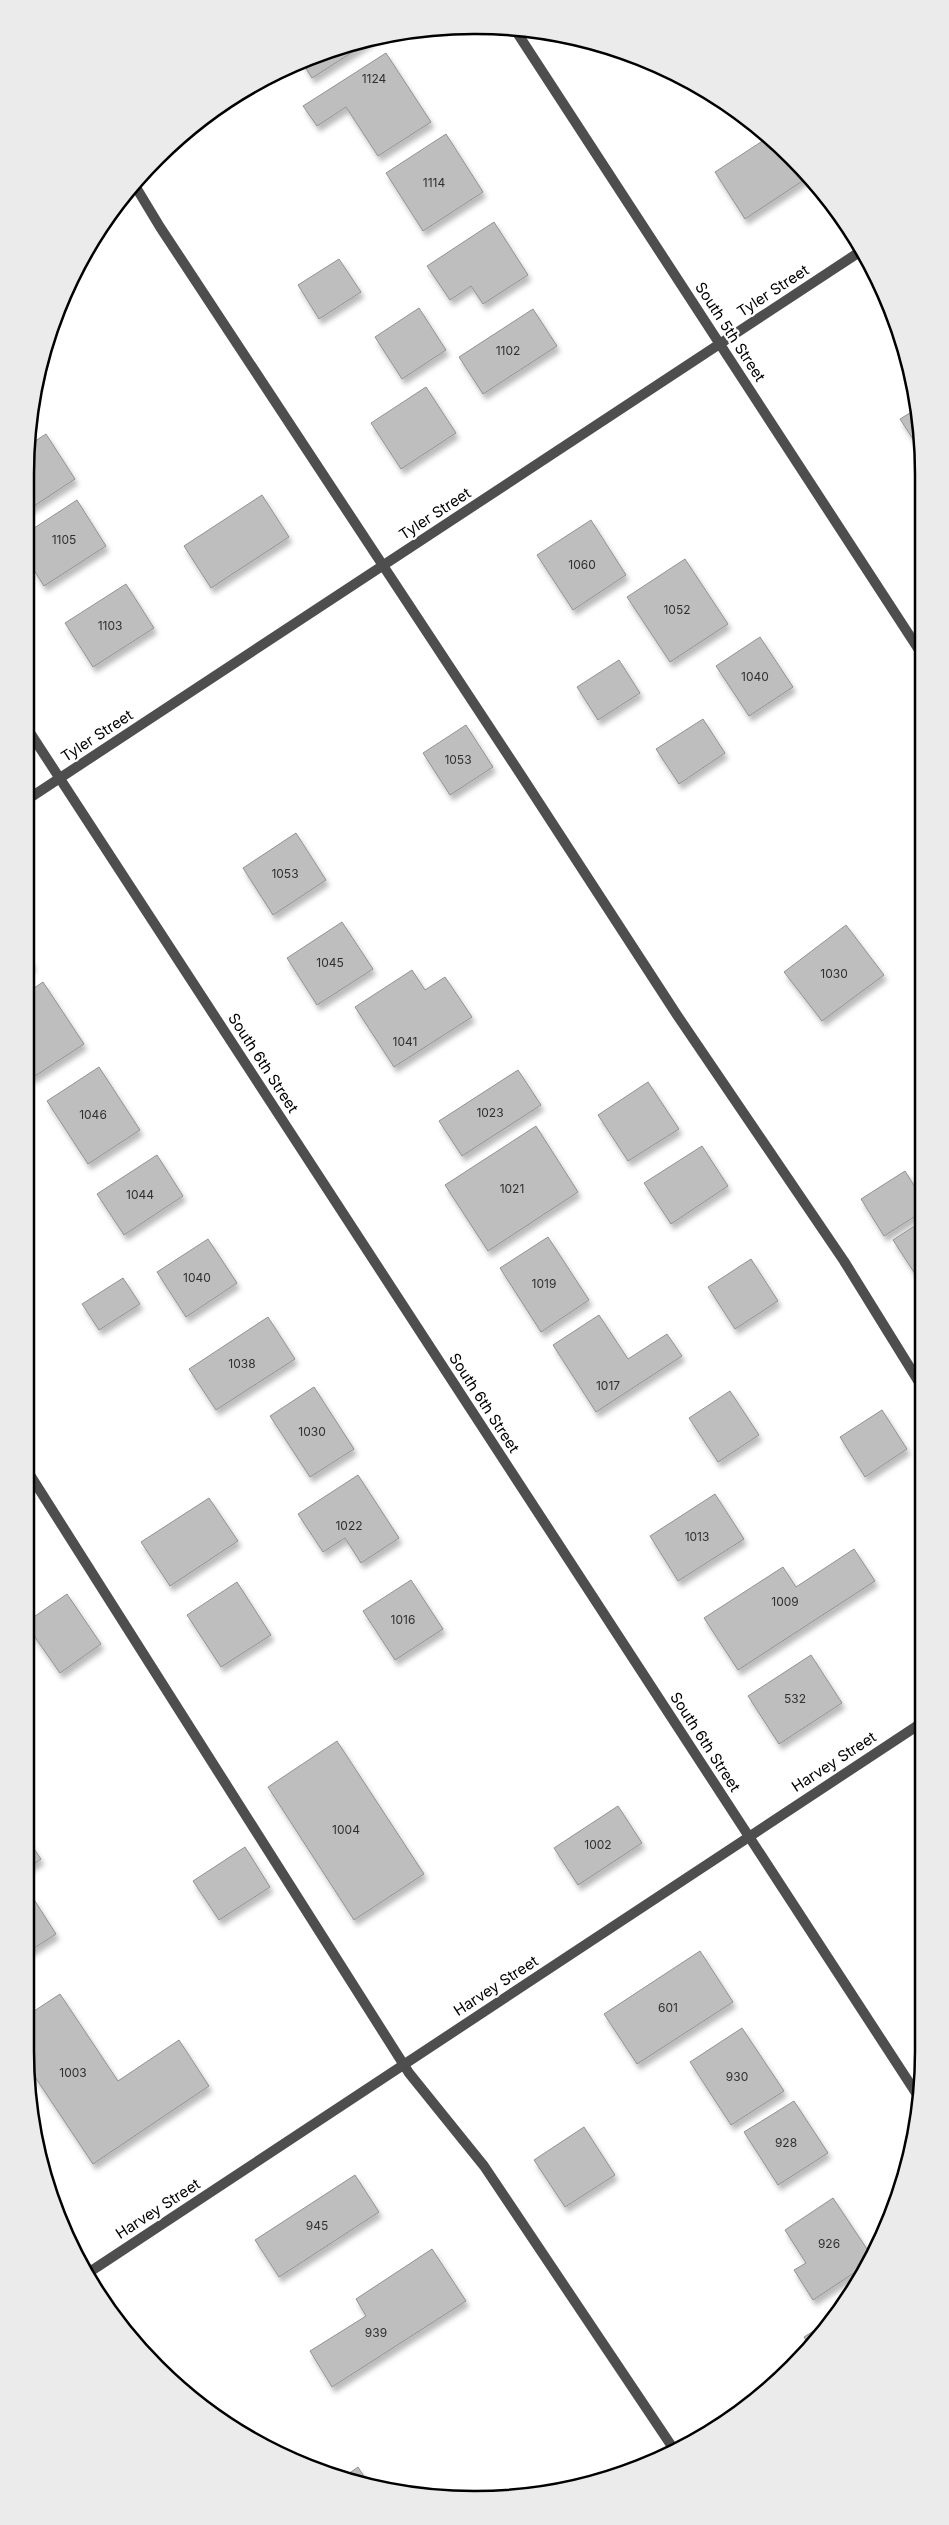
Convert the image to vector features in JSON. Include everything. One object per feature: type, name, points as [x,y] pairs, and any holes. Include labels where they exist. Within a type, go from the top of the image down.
[{"type":"street","name":"South 5th Street","points":[[520,37],[915,644]]},
{"type":"street","points":[[138,190],[677,1016],[844,1261],[915,1375]]},
{"type":"street","name":"Tyler Street","points":[[34,795],[856,254]]},
{"type":"street","name":"South 6th Street","points":[[34,739],[913,2088]]},
{"type":"street","points":[[34,1481],[404,2065],[484,2166],[671,2445]]},
{"type":"street","name":"Harvey Street","points":[[92,2270],[915,1727]]},
{"type":"building","points":[[355,50],[312,78],[305,67]]},
{"type":"building","points":[[386,53],[431,122],[378,156],[346,107],[317,126],[303,106]]},
{"type":"building","points":[[446,134],[483,192],[423,231],[386,173]]},
{"type":"building","points":[[762,141],[803,181],[745,219],[715,172]]},
{"type":"building","points":[[494,222],[528,275],[483,304],[471,286],[450,300],[427,266]]},
{"type":"building","points":[[339,259],[361,292],[319,319],[298,285]]},
{"type":"building","points":[[419,308],[446,350],[402,379],[375,337]]},
{"type":"building","points":[[533,309],[557,346],[483,394],[459,357]]},
{"type":"building","points":[[426,387],[456,433],[401,469],[371,423]]},
{"type":"building","points":[[910,413],[913,440],[900,419]]},
{"type":"building","points":[[46,434],[75,479],[34,506],[34,474],[36,441]]},
{"type":"building","points":[[262,495],[289,537],[211,588],[184,546]]},
{"type":"building","points":[[77,500],[106,546],[44,586],[34,570],[34,528]]},
{"type":"building","points":[[591,520],[626,575],[573,610],[537,555]]},
{"type":"building","points":[[685,559],[728,624],[670,662],[627,597]]},
{"type":"building","points":[[126,584],[154,628],[93,667],[65,623]]},
{"type":"building","points":[[760,637],[793,687],[749,716],[716,666]]},
{"type":"building","points":[[619,660],[640,693],[598,720],[577,687]]},
{"type":"building","points":[[703,719],[725,753],[679,784],[656,749]]},
{"type":"building","points":[[466,725],[493,767],[450,795],[423,753]]},
{"type":"building","points":[[296,833],[326,880],[273,915],[243,868]]},
{"type":"building","points":[[342,922],[373,969],[317,1005],[287,958]]},
{"type":"building","points":[[846,925],[884,975],[822,1021],[784,972]]},
{"type":"building","points":[[412,970],[425,990],[445,977],[472,1017],[394,1067],[355,1007]]},
{"type":"building","points":[[43,982],[84,1044],[34,1077],[34,988]]},
{"type":"building","points":[[99,1067],[140,1130],[88,1164],[47,1101]]},
{"type":"building","points":[[518,1070],[541,1105],[462,1156],[439,1121]]},
{"type":"building","points":[[648,1082],[679,1129],[628,1161],[598,1115]]},
{"type":"building","points":[[536,1126],[578,1192],[488,1251],[445,1185]]},
{"type":"building","points":[[702,1146],[728,1186],[671,1224],[644,1183]]},
{"type":"building","points":[[157,1155],[183,1196],[124,1235],[97,1194]]},
{"type":"building","points":[[905,1171],[915,1187],[915,1216],[884,1236],[861,1199]]},
{"type":"building","points":[[915,1226],[915,1274],[893,1240]]},
{"type":"building","points":[[548,1237],[589,1300],[541,1332],[500,1268]]},
{"type":"building","points":[[208,1239],[237,1283],[186,1317],[157,1272]]},
{"type":"building","points":[[751,1259],[778,1301],[735,1329],[708,1287]]},
{"type":"building","points":[[123,1278],[140,1304],[99,1330],[82,1304]]},
{"type":"building","points":[[599,1315],[628,1359],[667,1334],[682,1356],[596,1412],[553,1345]]},
{"type":"building","points":[[268,1317],[295,1359],[216,1410],[189,1369]]},
{"type":"building","points":[[314,1387],[354,1449],[310,1477],[270,1416]]},
{"type":"building","points":[[730,1391],[759,1435],[718,1462],[689,1418]]},
{"type":"building","points":[[882,1410],[907,1449],[865,1477],[840,1437]]},
{"type":"building","points":[[358,1475],[399,1538],[361,1563],[345,1538],[323,1552],[298,1514]]},
{"type":"building","points":[[715,1494],[744,1539],[678,1581],[650,1536]]},
{"type":"building","points":[[209,1498],[238,1541],[170,1586],[141,1542]]},
{"type":"building","points":[[854,1549],[875,1581],[738,1670],[704,1618],[783,1567],[796,1587]]},
{"type":"building","points":[[411,1580],[443,1629],[395,1660],[363,1611]]},
{"type":"building","points":[[237,1582],[271,1635],[221,1667],[187,1615]]},
{"type":"building","points":[[67,1594],[101,1644],[60,1673],[34,1636],[34,1617]]},
{"type":"building","points":[[811,1655],[842,1703],[779,1744],[748,1696]]},
{"type":"building","points":[[337,1741],[424,1874],[354,1920],[268,1787]]},
{"type":"building","points":[[618,1806],[642,1843],[578,1885],[554,1848]]},
{"type":"building","points":[[245,1847],[270,1887],[219,1920],[193,1881]]},
{"type":"building","points":[[34,1849],[41,1859],[34,1864]]},
{"type":"building","points":[[34,1900],[56,1934],[34,1948]]},
{"type":"building","points":[[700,1951],[733,2002],[637,2064],[604,2014]]},
{"type":"building","points":[[60,1994],[118,2081],[179,2040],[209,2086],[93,2164],[35,2077],[34,2011]]},
{"type":"building","points":[[742,2028],[784,2091],[731,2125],[690,2062]]},
{"type":"building","points":[[794,2101],[828,2153],[778,2185],[744,2132]]},
{"type":"building","points":[[584,2127],[615,2175],[565,2207],[534,2160]]},
{"type":"building","points":[[355,2175],[379,2212],[279,2277],[255,2240]]},
{"type":"building","points":[[833,2198],[867,2250],[855,2272],[813,2300],[794,2270],[806,2263],[785,2230]]},
{"type":"building","points":[[432,2249],[466,2301],[332,2387],[310,2351],[366,2316],[356,2299]]},
{"type":"building","points":[[815,2330],[806,2341],[804,2337]]},
{"type":"building","points":[[358,2467],[364,2477],[360,2476],[350,2473]]}]
